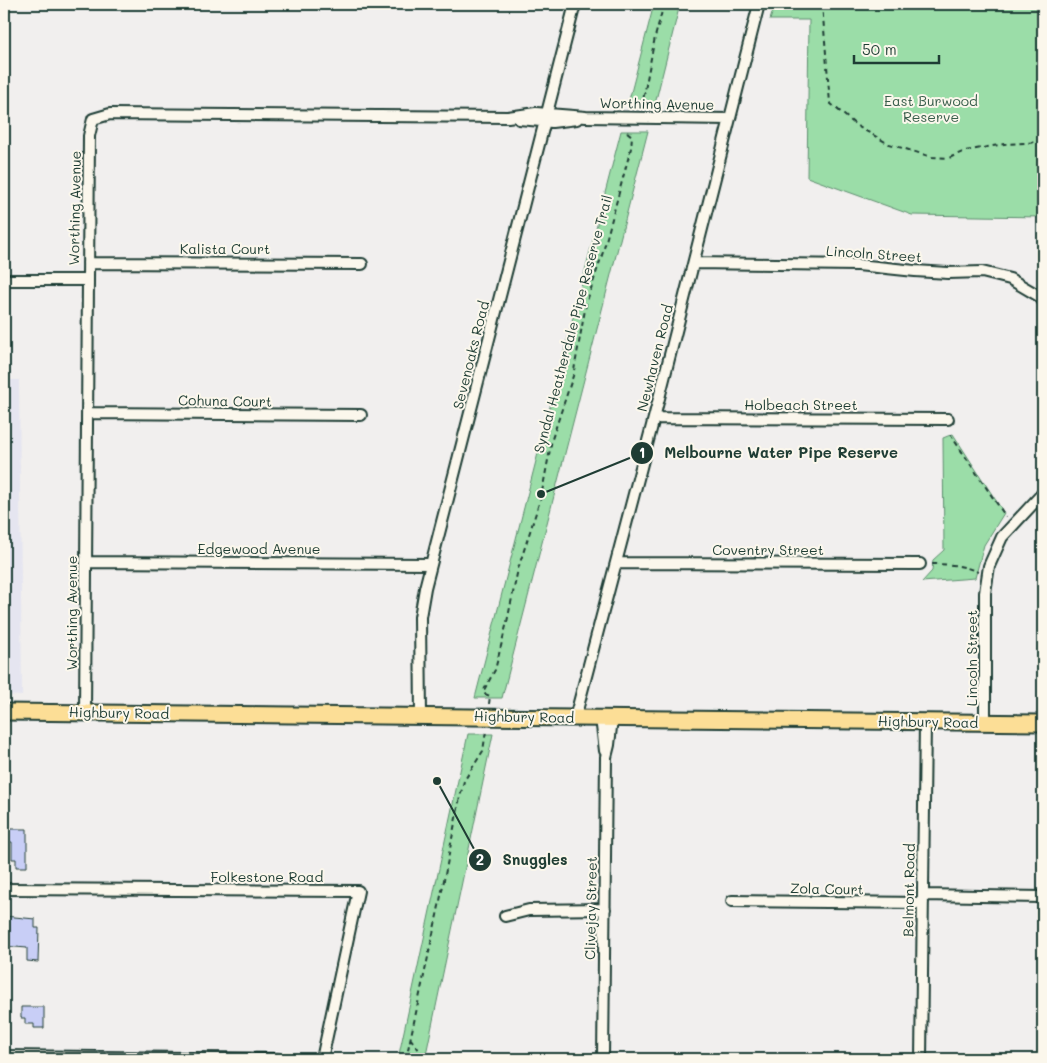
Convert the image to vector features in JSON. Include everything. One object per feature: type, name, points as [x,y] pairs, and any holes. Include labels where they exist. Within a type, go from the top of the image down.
[{"type":"main road","name":"Highbury Road","points":[[4,712],[1043,723]]},
{"type":"street","name":"Sevenoaks Road","points":[[421,716],[420,617],[425,588],[575,4]]},
{"type":"street","name":"Newhaven Road","points":[[575,718],[694,263],[759,4]]},
{"type":"street","name":"Worthing Avenue","points":[[85,713],[89,136],[93,119],[110,114],[729,119]]},
{"type":"street","name":"Kalista Court","points":[[88,263],[362,264]]},
{"type":"street","name":"Lincoln Street","points":[[694,263],[858,265],[939,272],[982,272],[1010,279],[1039,296],[1043,302]]},
{"type":"street","points":[[4,280],[88,280]]},
{"type":"street","name":"Cohuna Court","points":[[88,413],[361,416]]},
{"type":"street","name":"Holbeach Street","points":[[654,418],[948,419]]},
{"type":"street","name":"Lincoln Street","points":[[985,723],[985,593],[989,566],[1002,537],[1043,493]]},
{"type":"street","name":"Edgewood Avenue","points":[[87,562],[431,564]]},
{"type":"street","name":"Coventry Street","points":[[616,563],[920,564]]},
{"type":"street","name":"Clivejay Street","points":[[602,1059],[606,757],[603,745],[606,718]]},
{"type":"street","name":"Belmont Road","points":[[921,1059],[924,722]]},
{"type":"street","name":"Folkestone Road","points":[[4,889],[358,891],[322,1059]]},
{"type":"street","name":"Zola Court","points":[[732,901],[1043,897]]},
{"type":"street","points":[[504,916],[529,910],[605,909]]},
{"type":"street","points":[[4,1056],[276,1059]]},
{"type":"path","points":[[642,107],[655,37],[664,4]]},
{"type":"path","points":[[822,4],[830,103],[857,126],[889,144],[932,156],[949,158],[965,151],[1004,144],[1043,142]]},
{"type":"path","name":"Syndal Heatherdale Pipe Reserve Trail","points":[[406,1059],[464,781],[483,751],[486,740],[490,696],[485,694],[484,690],[495,670],[518,569],[541,497],[552,439],[573,376],[586,304],[603,252],[630,148],[632,136],[627,132],[630,117]]},
{"type":"path","points":[[950,434],[1006,517]]},
{"type":"path","points":[[932,564],[964,566],[978,572]]},
{"type":"path","points":[[410,1038],[426,1059]]},
{"type":"shaded area","points":[[4,380],[19,380],[22,696],[4,695]]},
{"type":"green space","points":[[654,4],[680,4],[655,104],[628,104]]},
{"type":"green space","name":"East Burwood Reserve","points":[[775,4],[1043,4],[1043,217],[912,215],[807,177],[809,20],[770,20]]},
{"type":"green space","points":[[621,131],[648,131],[502,698],[475,698]]},
{"type":"green space","points":[[953,434],[1004,513],[984,545],[975,578],[922,582],[932,571],[933,560],[944,550],[943,438]]},
{"type":"green space","points":[[468,734],[493,734],[425,1059],[398,1059]]},
{"type":"building","points":[[5,829],[27,829],[27,867],[16,867],[16,859],[12,859],[12,842],[5,842]]},
{"type":"building","points":[[4,916],[35,919],[35,928],[39,928],[38,962],[27,961],[27,948],[4,946]]},
{"type":"building","points":[[21,1007],[44,1007],[44,1028],[34,1028],[34,1024],[25,1024],[25,1018],[21,1018]]},
{"type":"place","name":"Melbourne Water Pipe Reserve","points":[[541,494]]},
{"type":"place","name":"Snuggles","points":[[437,781]]}]
